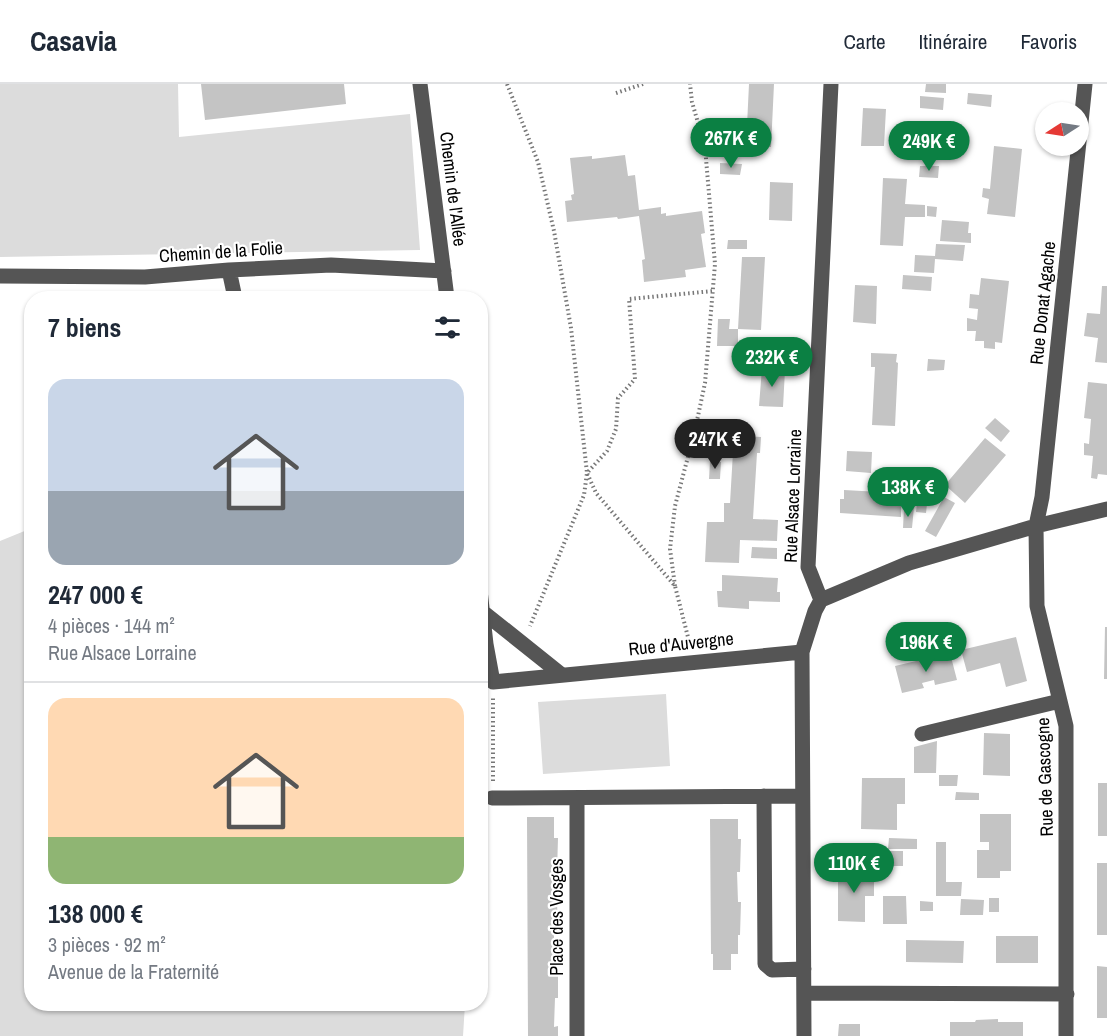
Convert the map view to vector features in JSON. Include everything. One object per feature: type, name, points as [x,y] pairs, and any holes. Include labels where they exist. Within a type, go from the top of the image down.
[{"type":"street","name":"Chemin de l'Allée","points":[[420,84],[446,291]]},
{"type":"street","name":"Rue Alsace Lorraine","points":[[820,600],[808,567],[831,84]]},
{"type":"street","name":"Rue Donat Agache","points":[[1036,526],[1042,497],[1085,84]]},
{"type":"street","name":"Chemin de la Folie","points":[[0,276],[145,278],[229,270],[331,265],[444,271]]},
{"type":"street","points":[[229,270],[234,291]]},
{"type":"street","points":[[804,1036],[802,652],[820,600],[909,563],[1036,526],[1107,509]]},
{"type":"street","name":"Rue de Gascogne","points":[[1036,526],[1037,606],[1066,726],[1066,1036]]},
{"type":"street","points":[[488,616],[562,675]]},
{"type":"street","name":"Rue d'Auvergne","points":[[494,682],[802,652]]},
{"type":"street","points":[[488,662],[494,682]]},
{"type":"street","points":[[922,734],[1060,701]]},
{"type":"street","points":[[764,796],[765,964],[772,970],[804,969]]},
{"type":"street","points":[[492,798],[802,796]]},
{"type":"street","name":"Place des Vosges","points":[[577,798],[577,1036]]},
{"type":"street","points":[[804,993],[1067,994]]},
{"type":"path","points":[[507,84],[538,162],[554,231],[571,328],[587,473],[584,495],[536,617],[522,643]]},
{"type":"path","points":[[616,93],[628,87],[643,84]]},
{"type":"path","points":[[690,84],[692,102],[705,147],[714,252],[713,291],[705,383],[675,506],[670,549],[675,586],[694,662]]},
{"type":"path","points":[[587,473],[607,451],[616,429],[618,398],[635,379],[629,299],[713,291]]},
{"type":"path","points":[[587,473],[596,493],[675,586]]},
{"type":"path","points":[[492,798],[494,682]]},
{"type":"shaded area","points":[[0,84],[178,84],[179,137],[410,114],[420,250],[0,257]]},
{"type":"shaded area","points":[[24,531],[24,1011],[465,1011],[463,1036],[0,1036],[0,541]]},
{"type":"shaded area","points":[[666,694],[670,766],[543,774],[538,702]]},
{"type":"building","points":[[201,84],[344,84],[346,104],[205,120]]},
{"type":"building","points":[[749,84],[774,84],[771,147],[746,146]]},
{"type":"building","points":[[926,84],[946,84],[946,93],[925,92]]},
{"type":"building","points":[[968,93],[992,95],[991,107],[967,104]]},
{"type":"building","points":[[920,96],[944,98],[943,110],[920,108]]},
{"type":"building","points":[[863,108],[886,109],[884,146],[861,146]]},
{"type":"building","points":[[994,146],[1022,149],[1015,217],[987,214],[989,199],[982,197],[983,188],[990,189]]},
{"type":"building","points":[[625,155],[628,176],[635,175],[639,210],[661,207],[661,214],[666,213],[666,216],[702,211],[705,233],[701,234],[706,267],[685,270],[686,277],[644,282],[642,260],[645,259],[639,216],[567,222],[565,201],[572,200],[571,195],[574,194],[570,158],[592,156],[592,159]]},
{"type":"building","points":[[720,163],[742,164],[740,175],[720,174]]},
{"type":"building","points":[[920,166],[939,166],[938,178],[919,177]]},
{"type":"building","points":[[883,178],[907,179],[905,204],[925,205],[925,217],[905,217],[903,246],[880,245]]},
{"type":"building","points":[[770,182],[793,183],[792,221],[769,220]]},
{"type":"building","points":[[927,206],[937,207],[936,217],[927,216]]},
{"type":"building","points":[[942,220],[969,222],[968,233],[971,233],[971,243],[940,241]]},
{"type":"building","points":[[728,240],[747,240],[747,249],[727,249]]},
{"type":"building","points":[[936,244],[965,245],[963,261],[935,259],[934,273],[914,272],[915,255],[935,256]]},
{"type":"building","points":[[742,257],[765,257],[761,330],[738,329]]},
{"type":"building","points":[[903,275],[932,277],[931,291],[902,289]]},
{"type":"building","points":[[981,278],[1009,281],[1002,343],[995,342],[995,349],[984,348],[984,341],[975,341],[976,331],[967,331],[967,318],[977,320],[978,309],[969,308],[970,294],[979,295]]},
{"type":"building","points":[[855,285],[877,286],[876,324],[853,322]]},
{"type":"building","points":[[1102,286],[1107,286],[1107,363],[1095,362],[1098,338],[1084,336],[1087,313],[1100,314]]},
{"type":"building","points":[[718,319],[730,319],[729,329],[738,329],[738,346],[717,346]]},
{"type":"building","points":[[871,353],[897,354],[895,426],[872,425],[875,367],[871,367]]},
{"type":"building","points":[[928,359],[945,360],[944,370],[927,371]]},
{"type":"building","points":[[762,368],[785,370],[783,407],[759,406]]},
{"type":"building","points":[[1088,382],[1107,384],[1107,475],[1098,474],[1097,479],[1091,478],[1093,456],[1084,455],[1084,443],[1089,444],[1091,419],[1084,418]]},
{"type":"building","points":[[995,418],[1010,431],[1001,442],[985,428]]},
{"type":"building","points":[[730,435],[761,437],[760,453],[757,453],[753,519],[778,520],[777,541],[740,540],[739,563],[705,562],[707,522],[724,522],[724,503],[730,503],[733,452],[730,452]]},
{"type":"building","points":[[985,438],[1006,455],[965,503],[945,485]]},
{"type":"building","points":[[847,451],[872,452],[871,473],[846,471]]},
{"type":"building","points":[[710,461],[721,462],[720,479],[709,479]]},
{"type":"building","points":[[905,488],[916,489],[915,502],[904,501]]},
{"type":"building","points":[[844,490],[898,493],[897,501],[901,502],[901,517],[840,513],[840,499],[844,499]]},
{"type":"building","points":[[918,495],[928,495],[926,513],[916,512]]},
{"type":"building","points":[[944,497],[955,503],[936,537],[925,531]]},
{"type":"building","points":[[914,507],[912,528],[903,528],[904,508]]},
{"type":"building","points":[[752,547],[777,548],[777,559],[751,558]]},
{"type":"building","points":[[722,575],[778,578],[777,592],[780,592],[780,602],[749,601],[749,609],[718,607],[717,591],[722,591]]},
{"type":"building","points":[[1105,627],[1107,627],[1107,679],[1104,679]]},
{"type":"building","points":[[1016,637],[1027,681],[1006,687],[1000,663],[967,672],[961,650]]},
{"type":"building","points":[[950,653],[957,680],[935,685],[934,680],[922,683],[924,688],[902,693],[895,666]]},
{"type":"building","points":[[984,733],[1010,734],[1010,776],[983,775]]},
{"type":"building","points":[[937,741],[936,773],[914,773],[914,747]]},
{"type":"building","points":[[939,775],[958,775],[957,786],[939,786]]},
{"type":"building","points":[[862,778],[905,778],[905,804],[897,804],[897,830],[861,829]]},
{"type":"building","points":[[1098,783],[1107,783],[1107,836],[1098,836]]},
{"type":"building","points":[[956,792],[979,793],[979,800],[955,800]]},
{"type":"building","points":[[980,814],[1011,814],[1011,871],[1000,871],[1000,878],[977,878],[977,850],[989,850],[989,842],[980,842]]},
{"type":"building","points":[[527,817],[554,817],[554,838],[558,838],[557,872],[554,871],[554,900],[557,900],[558,935],[554,934],[554,964],[558,964],[558,998],[555,998],[554,1027],[558,1026],[558,1036],[528,1036]]},
{"type":"building","points":[[710,819],[738,819],[738,839],[741,839],[740,872],[737,872],[738,902],[741,902],[740,935],[738,935],[738,954],[731,954],[731,970],[713,970]]},
{"type":"building","points":[[889,838],[917,839],[917,849],[888,849]]},
{"type":"building","points":[[936,842],[946,842],[946,882],[962,882],[961,896],[936,896]]},
{"type":"building","points":[[887,851],[903,851],[903,866],[887,866]]},
{"type":"building","points":[[1097,863],[1107,863],[1107,935],[1097,935]]},
{"type":"building","points":[[838,869],[866,869],[865,874],[874,874],[874,896],[865,896],[865,922],[838,921]]},
{"type":"building","points":[[883,896],[906,896],[907,924],[883,924]]},
{"type":"building","points":[[989,898],[999,898],[999,912],[989,912]]},
{"type":"building","points":[[961,899],[984,900],[983,915],[960,915]]},
{"type":"building","points":[[920,901],[933,902],[933,911],[920,911]]},
{"type":"building","points":[[996,936],[1038,936],[1038,963],[996,963]]},
{"type":"building","points":[[906,940],[964,941],[963,963],[906,962]]},
{"type":"building","points":[[1097,966],[1107,967],[1107,1018],[1097,1018]]},
{"type":"building","points":[[998,1019],[998,1022],[1023,1022],[1023,1036],[950,1036],[950,1022]]},
{"type":"building","points":[[839,1024],[860,1024],[860,1036],[838,1036]]}]
